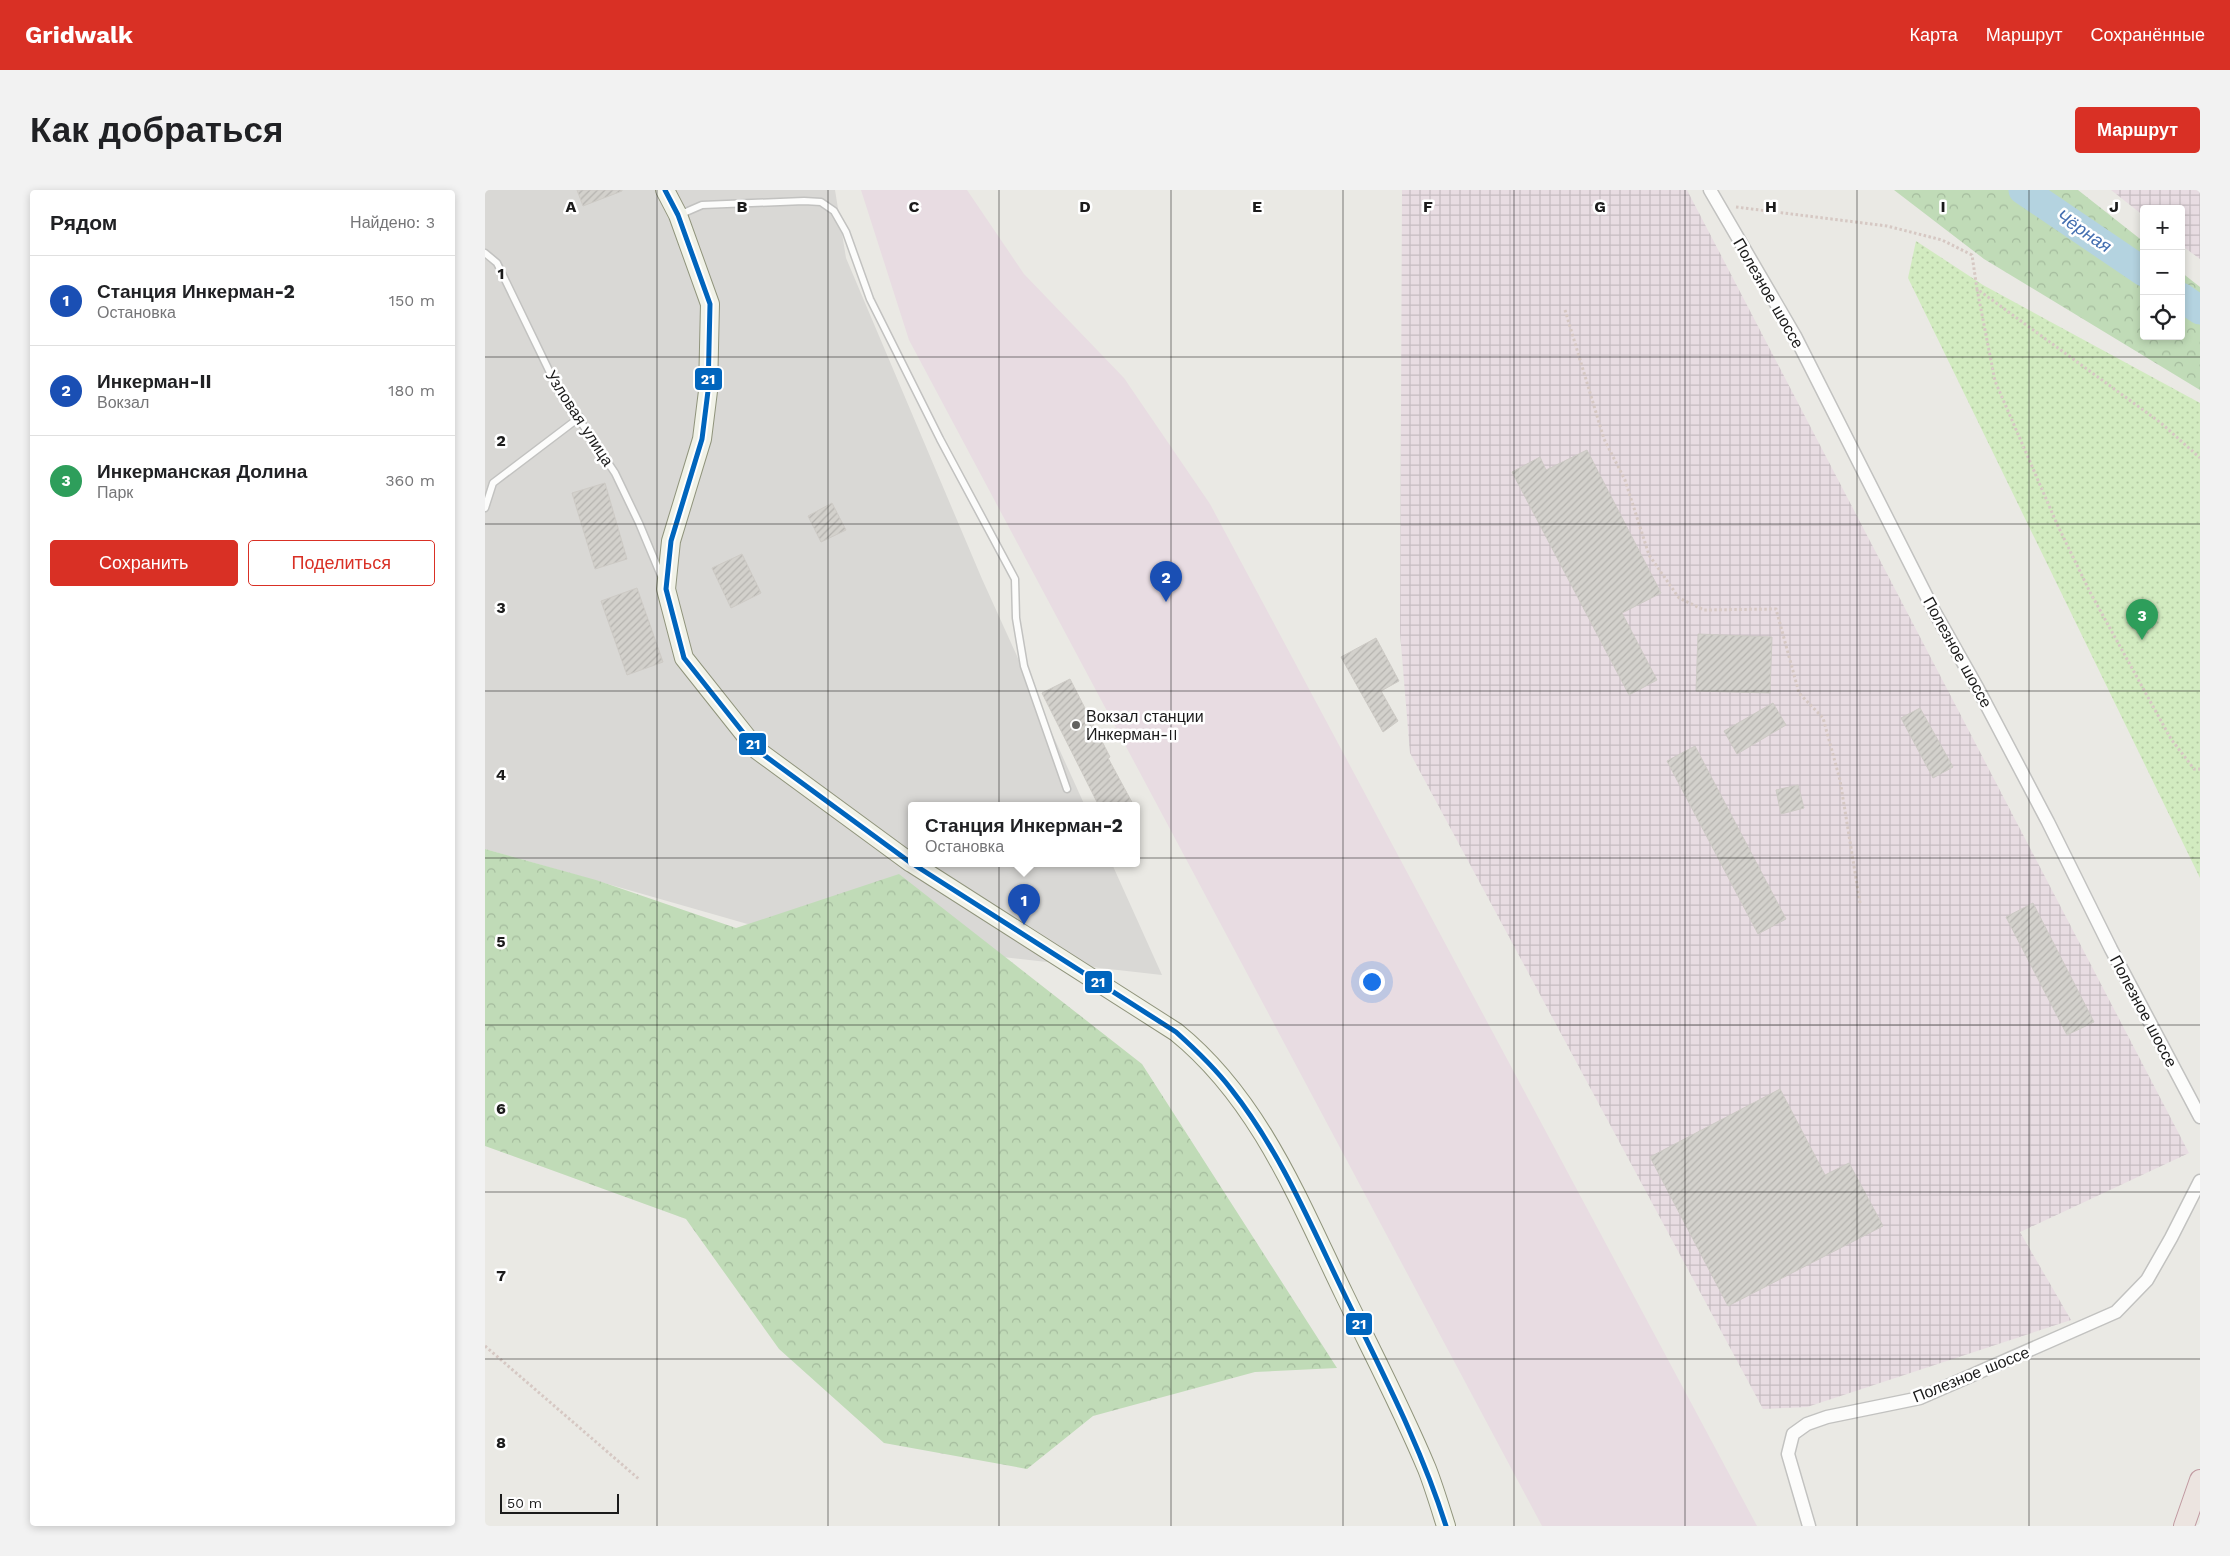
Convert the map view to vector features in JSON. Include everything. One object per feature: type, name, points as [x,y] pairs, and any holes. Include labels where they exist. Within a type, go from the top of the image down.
[{"type":"highway","points":[[2184,1526],[2200,1480]]},
{"type":"main road","points":[[665,190],[678,216],[710,304],[708,391],[702,439],[671,541],[666,589],[685,658],[757,750],[908,860]]},
{"type":"main road","points":[[918,867],[1176,1032],[1200,1051],[1219,1074],[1254,1118],[1291,1185],[1396,1401],[1427,1470],[1446,1526]]},
{"type":"street","name":"Полезное шоссе","points":[[1710,190],[1795,336],[1934,612],[1978,688],[2044,814],[2111,949],[2200,1117]]},
{"type":"street","name":"Полезное шоссе","points":[[1809,1526],[1788,1454],[1793,1434],[1807,1424],[1827,1416],[1919,1398],[2116,1312],[2147,1280],[2200,1181]]},
{"type":"lane","points":[[678,216],[702,205],[804,201],[821,202],[835,211],[846,232],[870,299],[940,439],[1015,579],[1016,618],[1024,666],[1067,789]]},
{"type":"lane","name":"Узловая улица","points":[[485,253],[497,263],[556,384],[580,417],[615,472],[639,523],[666,589]]},
{"type":"lane","points":[[485,508],[493,484],[580,417]]},
{"type":"path","points":[[1718,204],[1887,226],[1942,240],[1972,255],[1995,381],[2057,524],[2090,592],[2171,739],[2195,769],[2200,769]]},
{"type":"path","points":[[1977,289],[2161,423],[2200,458]]},
{"type":"path","points":[[1565,310],[1604,439],[1625,480],[1649,555],[1679,598],[1704,610],[1776,609],[1799,693],[1823,718],[1840,780],[1860,903]]},
{"type":"path","points":[[485,1346],[640,1480]]},
{"type":"shaded area","points":[[485,190],[835,190],[846,258],[982,579],[1083,802],[908,802],[908,867],[1113,867],[1162,975],[854,940],[758,927],[485,849]]},
{"type":"shaded area","points":[[861,190],[967,190],[1024,274],[1124,378],[1210,504],[1757,1526],[1542,1526],[909,340]]},
{"type":"shaded area","points":[[1402,190],[1687,190],[2189,1153],[2020,1232],[2071,1320],[1807,1407],[1763,1409],[1410,753],[1400,633]]},
{"type":"shaded area","points":[[2111,190],[2200,190],[2200,259],[2185,248],[2185,205],[2140,205],[2140,213]]},
{"type":"green space","points":[[1894,190],[2078,190],[2140,239],[2140,340],[2185,340],[2185,275],[2200,287],[2200,390],[1984,259]]},
{"type":"green space","points":[[1916,241],[1983,285],[2200,403],[2200,878],[1908,278]]},
{"type":"green space","points":[[485,849],[596,880],[736,928],[899,874],[1142,1064],[1337,1368],[1255,1372],[1093,1416],[1027,1469],[884,1443],[779,1349],[686,1219],[485,1146]]},
{"type":"building","points":[[577,190],[622,190],[622,191],[583,206]]},
{"type":"building","points":[[1587,450],[1661,593],[1622,613],[1657,680],[1629,695],[1512,472],[1540,457],[1546,470]]},
{"type":"building","points":[[605,483],[627,559],[595,569],[572,493]]},
{"type":"building","points":[[832,503],[846,530],[821,542],[808,516]]},
{"type":"building","points":[[742,554],[761,593],[731,608],[712,568]]},
{"type":"building","points":[[637,588],[663,662],[627,675],[601,601]]},
{"type":"building","points":[[1698,634],[1772,637],[1770,693],[1696,691]]},
{"type":"building","points":[[1376,638],[1399,681],[1381,691],[1398,721],[1383,732],[1341,657]]},
{"type":"building","name":"Вокзал станции Инкерман-II","points":[[1070,679],[1110,757],[1108,758],[1132,802],[1097,802],[1042,693]]},
{"type":"building","points":[[1773,703],[1786,725],[1737,754],[1724,731]]},
{"type":"building","points":[[1920,708],[1953,767],[1933,778],[1901,718]]},
{"type":"building","points":[[1695,746],[1786,919],[1758,934],[1667,761]]},
{"type":"building","points":[[1798,785],[1804,808],[1781,814],[1776,790]]},
{"type":"building","points":[[2033,903],[2094,1022],[2067,1035],[2006,917]]},
{"type":"building","points":[[1780,1089],[1825,1175],[1849,1163],[1883,1226],[1728,1306],[1650,1157]]},
{"type":"waterway","name":"Чёрная","points":[[2023,190],[2140,269]]},
{"type":"waterway","name":"Чёрная","points":[[2185,300],[2200,310]]},
{"type":"transit line","name":"21","points":[[665,190],[678,215],[710,304],[708,391],[702,439],[671,541],[666,589],[684,658],[757,750],[908,861]]},
{"type":"transit line","name":"21","points":[[918,867],[1176,1032],[1225,1081],[1250,1114],[1297,1195],[1403,1416],[1426,1470],[1446,1526]]},
{"type":"place","name":"Инкерман-II","points":[[1166,602]]},
{"type":"place","name":"Инкерманская Долина","points":[[2142,640]]},
{"type":"place","name":"Вокзал станции Инкерман-II","points":[[1076,725]]},
{"type":"place","name":"Станция Инкерман-2","points":[[1024,925]]}]
